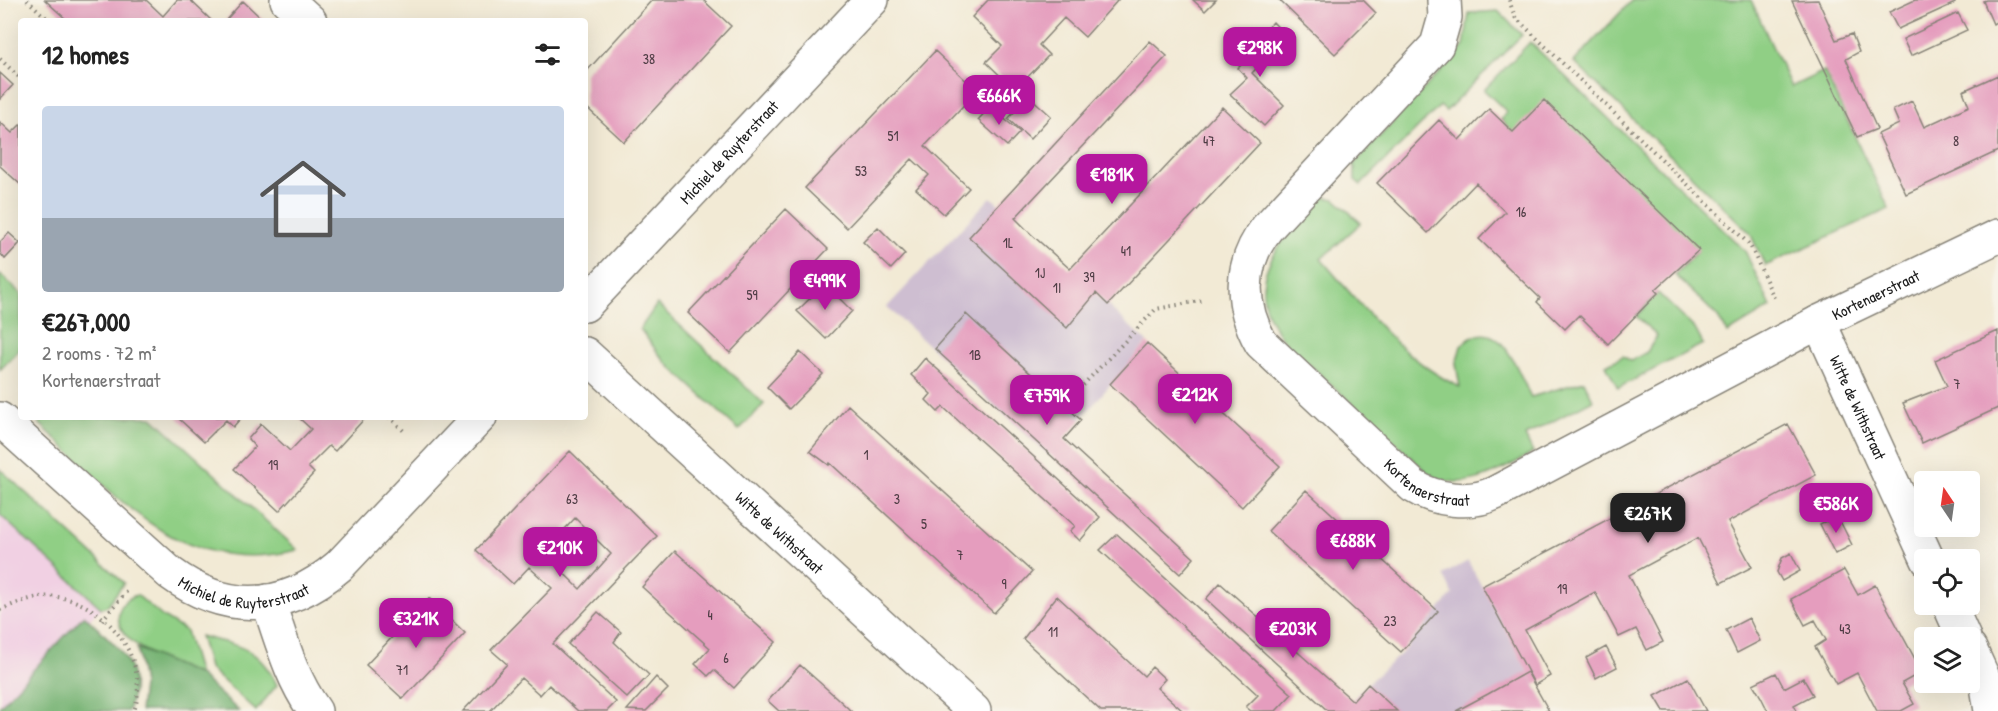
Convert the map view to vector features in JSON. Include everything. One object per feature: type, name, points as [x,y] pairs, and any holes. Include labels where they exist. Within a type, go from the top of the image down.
[{"type":"street","points":[[287,0],[307,18]]},
{"type":"street","name":"Michiel de Ruyterstraat","points":[[590,289],[872,0]]},
{"type":"street","name":"Kortenaerstraat","points":[[1444,0],[1445,17],[1437,45],[1262,235],[1249,259],[1244,293],[1253,328],[1272,355],[1413,486],[1430,495],[1446,498],[1479,498],[1496,494],[1805,329],[1998,236]]},
{"type":"street","name":"Witte de Withstraat","points":[[1805,329],[1922,549]]},
{"type":"street","name":"Witte de Withstraat","points":[[588,357],[974,711]]},
{"type":"street","name":"Michiel de Ruyterstraat","points":[[9,417],[155,561],[191,589],[211,598],[242,603],[268,601],[294,595],[319,583],[339,566],[477,420]]},
{"type":"street","points":[[268,601],[292,671],[315,711]]},
{"type":"street","points":[[1980,671],[1987,686],[1991,711]]},
{"type":"path","points":[[27,0],[47,18]]},
{"type":"path","points":[[1509,0],[1515,17],[1749,245],[1805,329]]},
{"type":"path","points":[[0,59],[18,76]]},
{"type":"path","points":[[1083,385],[1156,309],[1244,293]]},
{"type":"path","points":[[0,610],[30,598],[45,596],[72,600],[96,613],[130,650],[137,676],[138,697],[134,711]]},
{"type":"shaded area","points":[[991,197],[1147,342],[1049,456],[887,307]]},
{"type":"shaded area","points":[[0,469],[124,583],[107,606],[96,613],[6,711],[0,711]]},
{"type":"shaded area","points":[[1468,561],[1549,711],[1342,711],[1367,684],[1402,653],[1453,594],[1443,575]]},
{"type":"green space","points":[[1632,0],[1751,0],[1791,87],[1824,71],[1889,209],[1765,266],[1750,233],[1574,62]]},
{"type":"green space","points":[[1498,11],[1522,35],[1446,111],[1440,106],[1361,185],[1355,180],[1353,165],[1464,46],[1469,13]]},
{"type":"green space","points":[[1530,42],[1745,251],[1771,307],[1728,333],[1717,316],[1675,275],[1698,250],[1513,133],[1501,120],[1507,112],[1484,90]]},
{"type":"green space","points":[[1323,197],[1335,199],[1361,223],[1321,259],[1384,330],[1420,362],[1439,376],[1460,387],[1456,364],[1461,346],[1474,336],[1486,334],[1496,339],[1513,359],[1531,397],[1584,381],[1593,400],[1525,436],[1533,453],[1495,473],[1467,481],[1453,482],[1440,479],[1427,472],[1286,343],[1271,321],[1264,301],[1264,282],[1269,264],[1292,230]]},
{"type":"green space","points":[[0,274],[18,291],[18,351],[0,370]]},
{"type":"green space","points":[[1658,293],[1695,329],[1703,344],[1618,388],[1606,365],[1623,356],[1631,361],[1647,352],[1657,336],[1636,316]]},
{"type":"green space","points":[[657,304],[764,404],[739,430],[665,362],[640,329]]},
{"type":"green space","points":[[42,420],[155,420],[298,550],[255,556],[217,553],[184,542],[153,525],[124,503],[39,423]]},
{"type":"green space","points":[[0,469],[124,583],[107,606],[101,608],[0,515]]},
{"type":"green space","points":[[137,595],[163,617],[186,631],[199,675],[148,652],[125,635],[119,624],[120,609],[125,601]]},
{"type":"green space","points":[[84,615],[115,645],[130,667],[133,694],[128,711],[0,711],[0,706]]},
{"type":"green space","points":[[200,636],[226,642],[246,650],[255,655],[270,672],[277,685],[256,711],[209,668]]},
{"type":"green space","points":[[137,648],[199,675],[239,711],[140,711],[143,685]]},
{"type":"building","points":[[45,0],[146,0],[163,16],[177,0],[190,0],[209,18],[65,18]]},
{"type":"building","points":[[652,0],[703,0],[731,26],[624,142],[588,109],[588,70]]},
{"type":"building","points":[[988,0],[1118,0],[1085,37],[1064,18],[1039,45],[1049,55],[1015,90],[986,62],[1002,46],[972,17]]},
{"type":"building","points":[[1193,0],[1216,0],[1205,11]]},
{"type":"building","points":[[1279,0],[1363,0],[1376,13],[1335,54]]},
{"type":"building","points":[[1818,0],[1836,40],[1852,34],[1859,52],[1846,59],[1877,129],[1857,137],[1792,1]]},
{"type":"building","points":[[1915,0],[1954,0],[1955,3],[1898,29],[1889,12]]},
{"type":"building","points":[[1998,0],[1998,21],[1993,24],[1983,1]]},
{"type":"building","points":[[243,1],[261,18],[228,18]]},
{"type":"building","points":[[1958,13],[1967,30],[1911,56],[1903,39]]},
{"type":"building","points":[[1273,22],[1287,37],[1252,73],[1284,105],[1264,126],[1230,94],[1247,78],[1238,68],[1251,55],[1246,51]]},
{"type":"building","points":[[1150,41],[1167,56],[1015,218],[1031,234],[1070,269],[1222,107],[1260,143],[1108,305],[1096,293],[1067,328],[969,237]]},
{"type":"building","points":[[935,51],[977,91],[925,146],[969,188],[944,214],[916,189],[929,175],[912,159],[847,228],[805,188]]},
{"type":"building","points":[[0,73],[13,85],[0,99]]},
{"type":"building","points":[[1998,75],[1998,151],[1906,194],[1878,134],[1899,124],[1893,110],[1912,101],[1924,127],[1969,106],[1963,91]]},
{"type":"building","points":[[1029,96],[1051,116],[1030,139],[1008,119]]},
{"type":"building","points":[[1544,100],[1699,250],[1655,290],[1658,293],[1608,344],[1579,315],[1565,329],[1537,302],[1540,298],[1479,239],[1505,212],[1476,183],[1428,233],[1377,183],[1439,120],[1459,140],[1489,109],[1513,132]]},
{"type":"building","points":[[990,107],[1020,132],[1007,146],[978,120]]},
{"type":"building","points":[[0,122],[12,133],[18,127],[18,182],[0,166]]},
{"type":"building","points":[[786,209],[828,249],[730,353],[688,313]]},
{"type":"building","points":[[878,227],[905,254],[891,269],[863,242]]},
{"type":"building","points":[[9,233],[18,241],[18,245],[5,259],[0,253],[0,242]]},
{"type":"building","points":[[825,284],[852,311],[826,339],[797,311]]},
{"type":"building","points":[[966,314],[1081,420],[1064,439],[1194,558],[1180,574],[935,349]]},
{"type":"building","points":[[1998,331],[1998,408],[1922,443],[1903,403],[1947,386],[1935,360]]},
{"type":"building","points":[[1147,343],[1280,466],[1242,507],[1110,384]]},
{"type":"building","points":[[800,352],[823,374],[789,409],[767,387]]},
{"type":"building","points":[[925,358],[1100,517],[1080,541],[1070,531],[1075,526],[943,407],[938,412],[926,400],[931,394],[911,375]]},
{"type":"building","points":[[848,405],[1032,572],[994,613],[830,463],[829,465],[810,451]]},
{"type":"building","points":[[180,420],[226,420],[204,442]]},
{"type":"building","points":[[226,420],[239,420],[233,427]]},
{"type":"building","points":[[301,420],[363,420],[335,451],[329,446],[308,467],[314,473],[279,511],[234,469],[255,447],[248,439],[261,424],[290,451],[311,429]]},
{"type":"building","points":[[1788,424],[1816,475],[1728,522],[1752,567],[1721,583],[1698,538],[1629,575],[1663,642],[1647,650],[1636,629],[1619,637],[1595,592],[1525,630],[1550,676],[1535,685],[1482,586]]},
{"type":"building","points":[[570,451],[657,536],[553,644],[616,702],[607,711],[578,711],[549,685],[540,695],[521,678],[490,711],[463,711],[507,664],[491,650],[552,588],[529,567],[513,584],[476,550]],"holes":[[[575,518],[611,554],[580,589],[543,553]]]},
{"type":"building","points":[[1306,490],[1438,611],[1401,652],[1268,531]]},
{"type":"building","points":[[1837,515],[1852,545],[1835,554],[1820,524]]},
{"type":"building","points":[[1117,534],[1292,694],[1276,711],[1251,711],[1246,707],[1258,695],[1100,550]]},
{"type":"building","points":[[675,551],[776,642],[734,688],[714,670],[708,676],[695,664],[710,648],[642,587]]},
{"type":"building","points":[[1791,553],[1800,571],[1782,581],[1777,572],[1782,558]]},
{"type":"building","points":[[1844,570],[1858,595],[1875,585],[1914,657],[1914,676],[1902,683],[1914,704],[1901,711],[1877,711],[1857,673],[1836,684],[1815,647],[1826,640],[1815,620],[1805,625],[1791,599]]},
{"type":"building","points":[[1220,583],[1353,701],[1368,684],[1397,711],[1328,711],[1206,599]]},
{"type":"building","points":[[1057,596],[1144,676],[1152,667],[1165,679],[1157,688],[1183,711],[1101,711],[1023,639]]},
{"type":"building","points":[[429,598],[465,633],[403,699],[366,665]]},
{"type":"building","points":[[598,612],[621,632],[614,642],[649,675],[627,698],[568,644]]},
{"type":"building","points":[[1749,618],[1760,641],[1737,653],[1726,630]]},
{"type":"building","points":[[1606,647],[1617,667],[1596,678],[1586,658]]},
{"type":"building","points":[[800,665],[851,711],[779,711],[768,701]]},
{"type":"building","points":[[1527,672],[1549,711],[1456,711],[1488,694]]},
{"type":"building","points":[[1776,673],[1784,688],[1803,678],[1813,695],[1794,705],[1797,711],[1768,711],[1753,684]]},
{"type":"building","points":[[656,677],[668,689],[646,711],[627,710]]},
{"type":"building","points":[[1688,678],[1706,711],[1664,711],[1655,696]]}]
